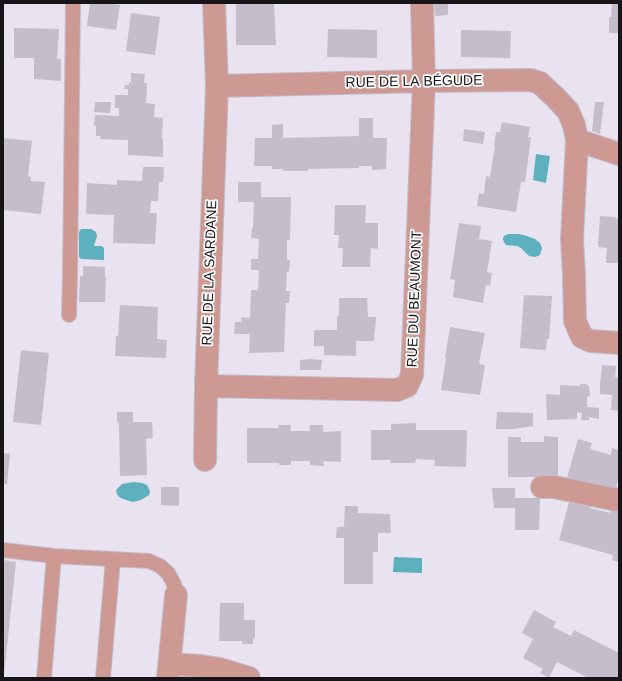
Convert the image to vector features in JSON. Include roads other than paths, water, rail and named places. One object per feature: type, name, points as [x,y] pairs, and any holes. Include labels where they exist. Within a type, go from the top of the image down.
[{"type":"street","name":"RUE DE LA SARDANE","points":[[206,460],[206,386],[217,86],[214,3]]},
{"type":"street","name":"RUE DU BEAUMONT","points":[[206,386],[397,390],[407,386],[412,375],[424,81],[422,3]]},
{"type":"street","name":"RUE DE LA BÉGUDE","points":[[217,86],[531,80],[540,83],[568,111],[574,125],[577,140],[572,239],[575,321],[582,337],[591,341],[619,343]]},
{"type":"street","points":[[577,140],[619,154]]},
{"type":"street","points":[[542,487],[554,487],[619,499]]},
{"type":"street","points":[[176,595],[169,671],[201,666],[220,669],[249,678]]},
{"type":"lane","points":[[69,315],[73,3]]},
{"type":"lane","points":[[3,550],[54,556],[149,561],[160,566],[168,573],[174,584],[176,595]]},
{"type":"lane","points":[[44,678],[54,556]]},
{"type":"lane","points":[[103,678],[113,559]]},
{"type":"water","points":[[536,154],[550,156],[546,183],[533,180]]},
{"type":"water","points":[[81,229],[91,229],[96,232],[97,236],[94,246],[103,247],[104,260],[81,259],[79,257],[79,232]]},
{"type":"water","points":[[519,234],[535,239],[540,243],[542,248],[540,255],[535,257],[529,256],[517,246],[506,245],[503,238],[505,235]]},
{"type":"water","points":[[134,482],[147,485],[150,492],[149,495],[141,500],[133,502],[119,497],[116,490],[122,484]]},
{"type":"water","points":[[394,557],[422,558],[422,573],[393,572]]}]
